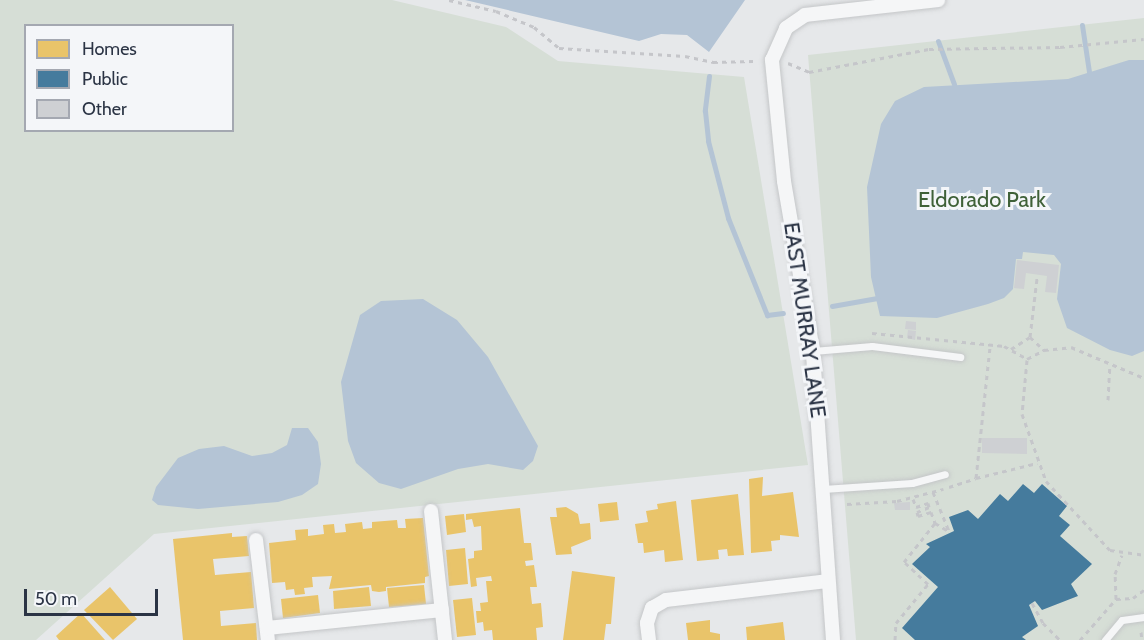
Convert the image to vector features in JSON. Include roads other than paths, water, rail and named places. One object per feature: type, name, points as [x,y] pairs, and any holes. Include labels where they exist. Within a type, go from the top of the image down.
[{"type":"street","name":"EAST MURRAY LANE","points":[[833,640],[826,581],[824,489],[813,351],[784,181],[772,60],[779,38],[805,15],[938,0]]},
{"type":"street","points":[[431,512],[445,640]]},
{"type":"street","points":[[256,540],[267,634],[442,610]]},
{"type":"street","points":[[650,640],[647,623],[652,608],[666,600],[826,581]]},
{"type":"lane","points":[[813,351],[872,346],[960,357]]},
{"type":"lane","points":[[824,489],[888,485],[945,474]]},
{"type":"lane","points":[[1105,640],[1122,620],[1144,617]]},
{"type":"water","points":[[465,0],[745,0],[709,52],[687,35],[661,34],[639,41]]},
{"type":"water","points":[[1129,60],[1144,60],[1144,351],[1132,356],[1110,350],[1067,328],[1057,299],[1061,264],[1054,255],[1023,252],[1022,259],[1016,259],[1013,289],[1004,298],[988,304],[937,318],[880,316],[871,277],[867,187],[881,124],[895,101],[924,87],[1068,79]]},
{"type":"water","points":[[423,299],[457,320],[488,357],[538,446],[533,461],[523,470],[488,464],[458,469],[401,489],[379,483],[356,463],[348,441],[341,382],[360,315],[381,301]]},
{"type":"water","points":[[292,428],[308,428],[318,442],[321,464],[318,484],[302,495],[278,502],[198,509],[158,505],[152,500],[156,487],[178,458],[199,449],[224,446],[252,456],[272,453],[287,445]]},
{"type":"waterway","points":[[1082,25],[1089,72]]},
{"type":"waterway","points":[[938,41],[954,84]]},
{"type":"waterway","points":[[709,76],[705,111],[708,141],[728,218],[767,315],[783,313]]},
{"type":"waterway","points":[[832,306],[877,298]]},
{"type":"park label","name":"Eldorado Park","points":[[982,200]]}]
